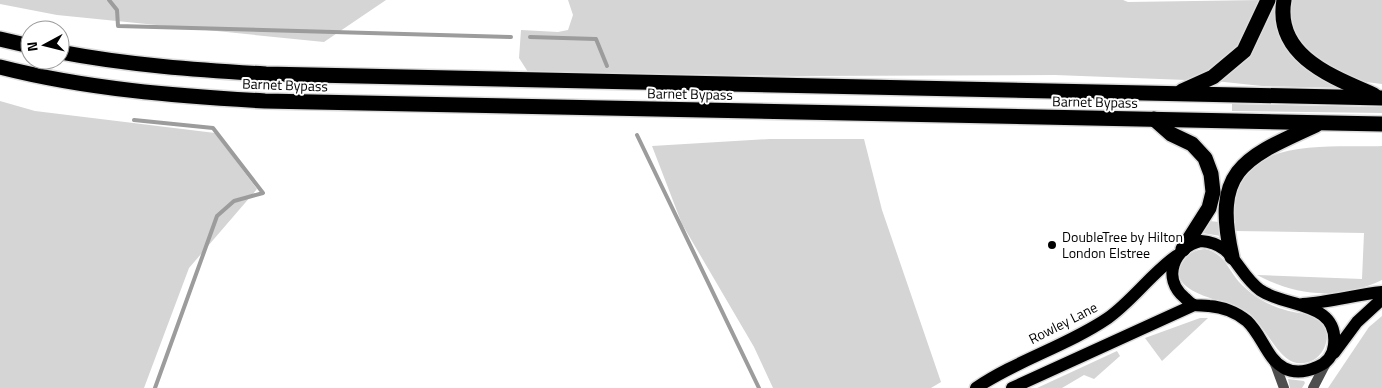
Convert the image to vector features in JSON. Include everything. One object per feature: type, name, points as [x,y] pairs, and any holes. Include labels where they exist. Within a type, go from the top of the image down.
[{"type":"highway","points":[[1179,93],[1213,77],[1244,52],[1258,26],[1268,0]]},
{"type":"highway","points":[[1284,0],[1283,20],[1288,35],[1302,56],[1326,73],[1381,98]]},
{"type":"highway","points":[[0,39],[20,44]]},
{"type":"highway","name":"Barnet Bypass","points":[[70,54],[186,70],[266,74],[1381,98]]},
{"type":"highway","name":"Barnet Bypass","points":[[0,67],[97,86],[183,96],[265,101],[1382,124]]},
{"type":"highway","points":[[1154,119],[1171,134],[1192,144],[1205,158],[1211,174],[1213,192],[1209,208],[1181,252]]},
{"type":"highway","points":[[1232,257],[1225,207],[1232,180],[1241,167],[1260,151],[1320,123]]},
{"type":"main road","points":[[1194,305],[1179,293],[1172,279],[1172,268],[1181,252],[1192,243],[1211,242],[1226,249],[1246,277],[1262,291],[1281,300],[1300,304],[1323,314],[1332,324],[1335,338],[1329,360]]},
{"type":"main road","name":"Rowley Lane","points":[[976,388],[1018,363],[1076,336],[1108,318],[1156,271],[1181,252]]},
{"type":"main road","points":[[1300,304],[1332,302],[1359,294],[1382,292]]},
{"type":"main road","points":[[1012,388],[1194,305],[1220,307],[1246,321],[1260,335],[1274,361],[1289,371],[1298,372],[1329,360],[1357,322],[1382,299]]},
{"type":"street","points":[[1313,388],[1329,360]]},
{"type":"street","points":[[1274,361],[1284,388]]},
{"type":"shaded area","points":[[0,0],[386,0],[324,42],[57,15],[0,4]]},
{"type":"shaded area","points":[[568,0],[1123,0],[1128,2],[1262,0],[1234,56],[1204,74],[1186,80],[1055,75],[797,76],[528,72],[519,58],[521,30],[558,32],[568,30],[573,15]]},
{"type":"shaded area","points":[[1273,0],[1278,0],[1280,26],[1343,88],[1262,86],[1215,81]]},
{"type":"shaded area","points":[[1288,0],[1382,0],[1382,84],[1358,81],[1322,65],[1295,39]]},
{"type":"shaded area","points":[[0,101],[35,111],[215,133],[257,189],[189,268],[144,388],[0,388]]},
{"type":"shaded area","points":[[1232,104],[1382,107],[1382,113],[1232,111]]},
{"type":"shaded area","points":[[770,139],[864,139],[882,210],[941,382],[931,388],[773,388],[754,347],[682,224],[652,146]]},
{"type":"shaded area","points":[[1382,146],[1382,280],[1350,291],[1319,293],[1303,292],[1288,288],[1257,275],[1362,279],[1364,233],[1234,231],[1233,200],[1241,179],[1254,165],[1273,155],[1294,150],[1317,147]]},
{"type":"shaded area","points":[[1209,221],[1219,222],[1221,236],[1202,233]]},
{"type":"shaded area","points":[[1205,249],[1217,254],[1239,282],[1262,300],[1288,311],[1317,317],[1324,324],[1327,332],[1323,350],[1317,358],[1308,362],[1297,363],[1290,361],[1278,350],[1249,313],[1241,308],[1200,294],[1189,288],[1181,280],[1179,271],[1189,255]]},
{"type":"shaded area","points":[[1382,316],[1382,388],[1328,388],[1369,327]]},
{"type":"shaded area","points":[[1200,318],[1208,318],[1162,361],[1145,338]]},
{"type":"shaded area","points":[[1117,351],[1120,356],[1094,379],[1084,375],[1062,388],[1037,388]]},
{"type":"shaded area","points":[[1288,379],[1304,381],[1305,383],[1302,388],[1290,388]]},
{"type":"waterway","points":[[109,0],[117,10],[118,26],[511,37]]},
{"type":"waterway","points":[[530,37],[596,39],[607,66]]},
{"type":"waterway","points":[[134,120],[213,128],[263,193],[234,201],[217,216],[155,388]]},
{"type":"waterway","points":[[637,135],[759,388]]},
{"type":"place","name":"DoubleTree by Hilton London Elstree","points":[[1052,245]]}]
